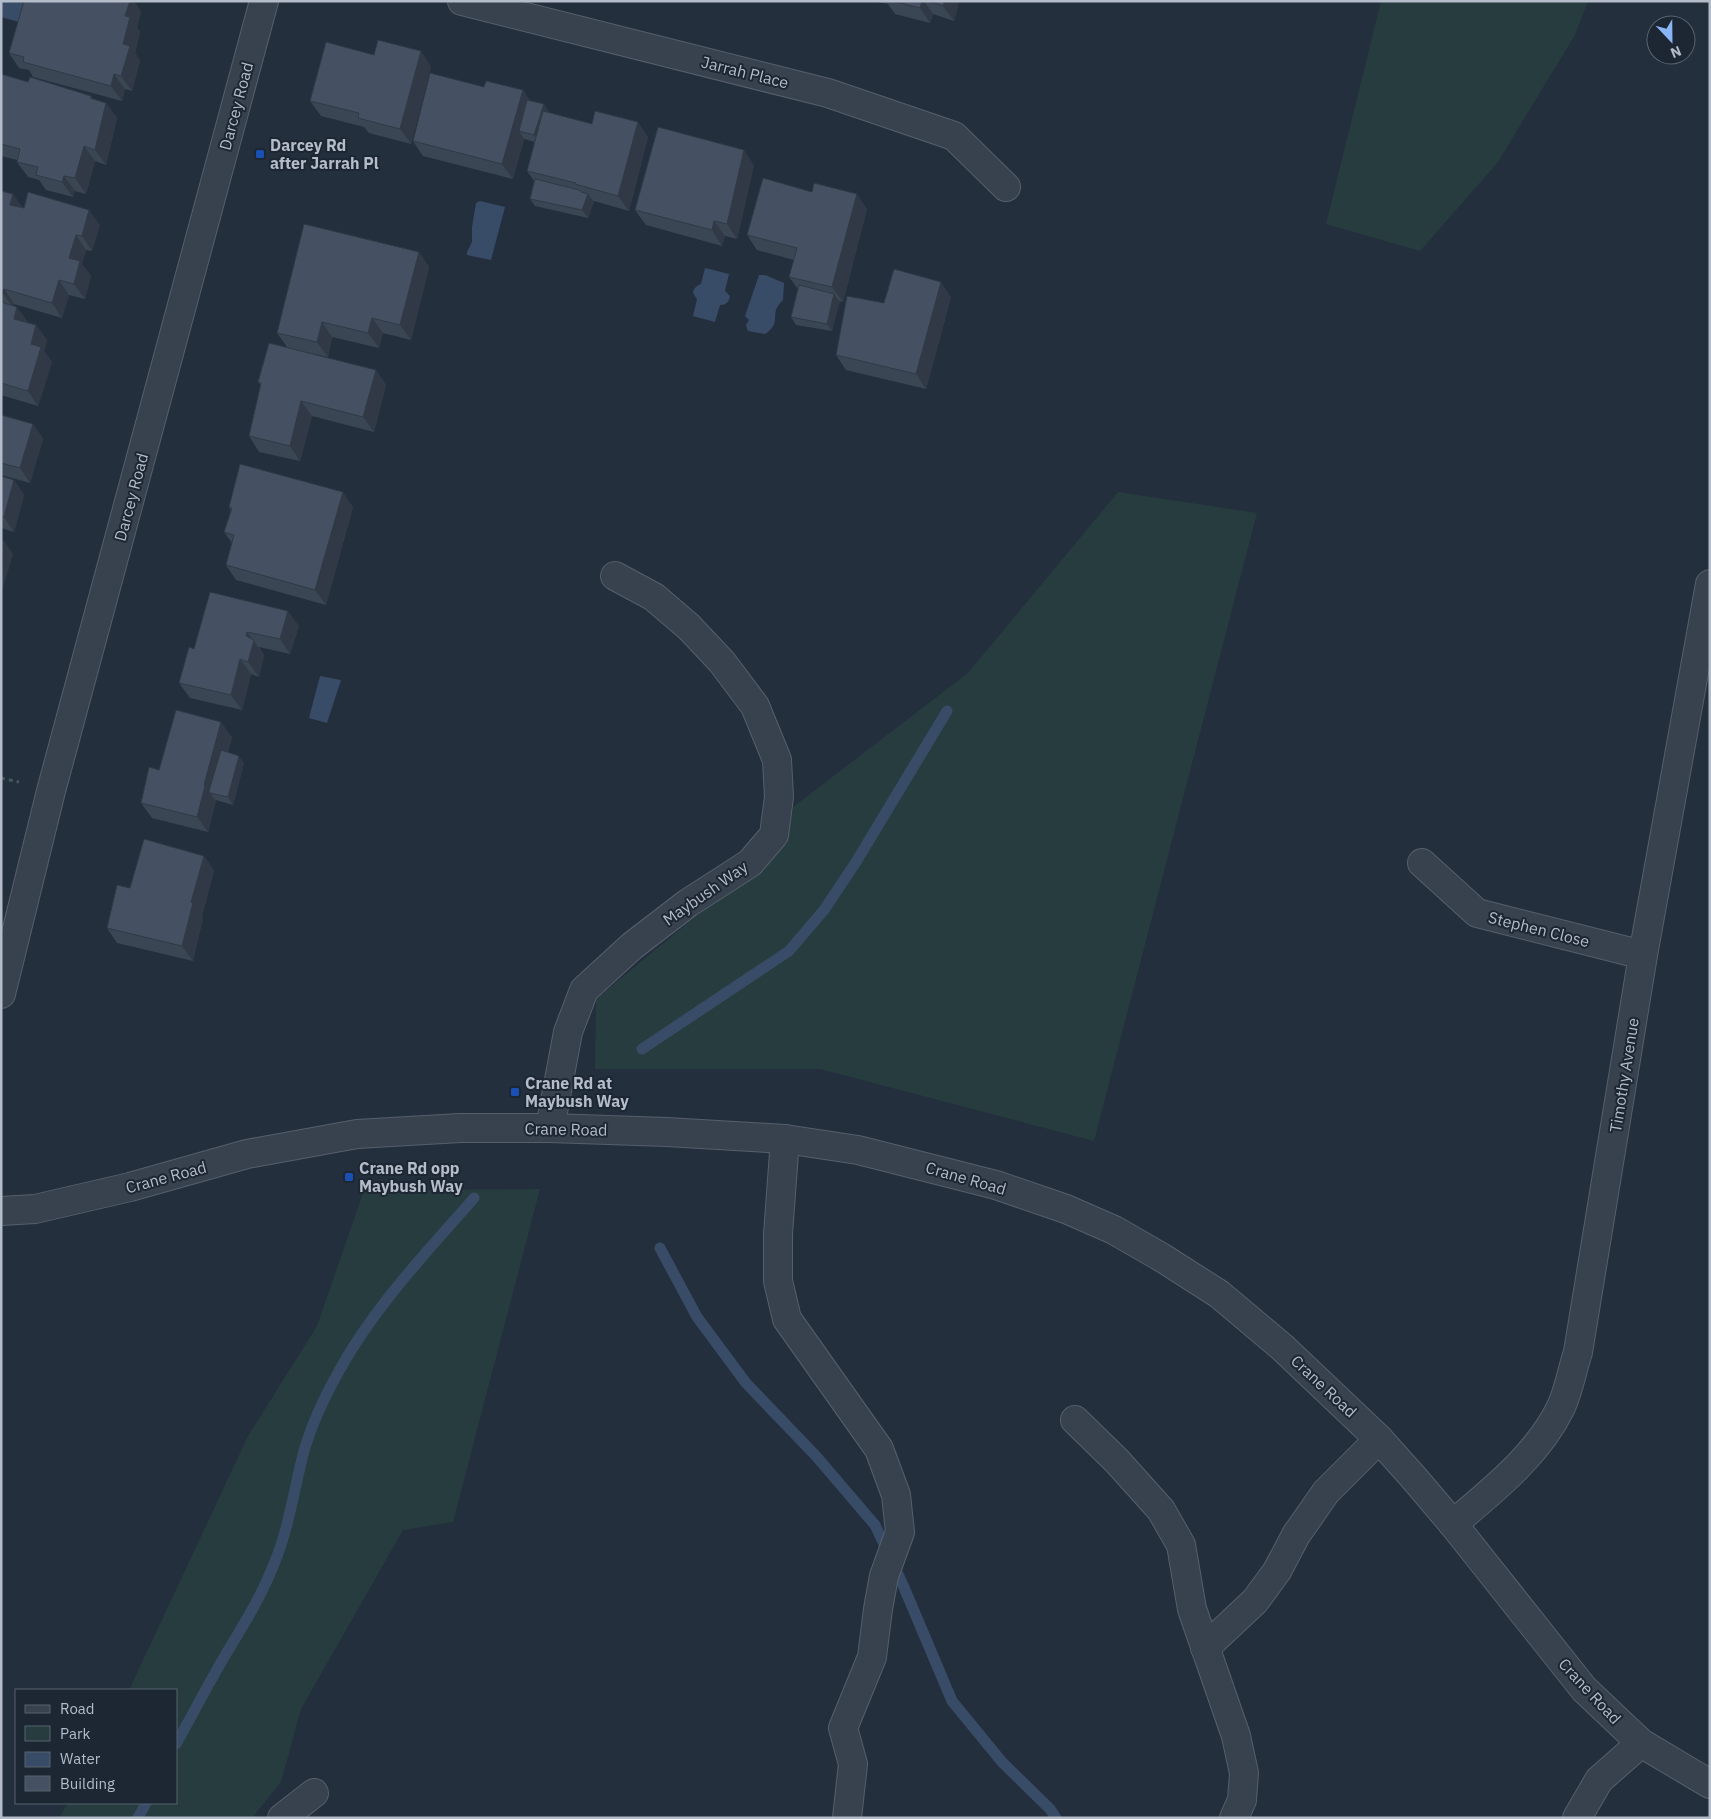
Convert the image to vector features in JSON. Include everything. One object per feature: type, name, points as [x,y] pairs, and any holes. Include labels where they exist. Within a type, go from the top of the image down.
[{"type":"street","name":"Darcey Road","points":[[1,994],[54,781],[264,1]]},
{"type":"street","name":"Jarrah Place","points":[[462,1],[828,93],[954,136],[1006,187]]},
{"type":"street","name":"Maybush Way","points":[[550,1128],[568,1032],[584,990],[632,946],[688,904],[750,863],[774,835],[779,797],[777,760],[755,706],[722,662],[688,627],[654,597],[615,576]]},
{"type":"street","name":"Timothy Avenue","points":[[1453,1524],[1492,1491],[1535,1448],[1561,1407],[1578,1352],[1643,955],[1710,584]]},
{"type":"street","name":"Stephen Close","points":[[1422,863],[1476,913],[1643,955]]},
{"type":"street","name":"Crane Road","points":[[1,1211],[35,1209],[130,1186],[246,1154],[357,1134],[460,1128],[550,1128],[785,1139],[858,1150],[996,1185],[1066,1209],[1114,1230],[1162,1257],[1218,1294],[1282,1347],[1379,1439],[1453,1524],[1584,1689],[1641,1743],[1710,1784]]},
{"type":"street","points":[[785,1139],[778,1234],[778,1281],[787,1319],[879,1449],[896,1495],[900,1532],[884,1576],[872,1657],[843,1728],[853,1764],[847,1818]]},
{"type":"street","points":[[1074,1420],[1117,1461],[1161,1510],[1181,1545],[1192,1609],[1236,1736],[1244,1773],[1242,1800],[1234,1818]]},
{"type":"street","points":[[1205,1648],[1255,1601],[1277,1571],[1296,1535],[1326,1492],[1379,1439]]},
{"type":"street","points":[[1577,1818],[1599,1780],[1641,1743]]},
{"type":"street","points":[[282,1818],[314,1793]]},
{"type":"green space","points":[[1381,1],[1588,1],[1575,35],[1498,162],[1420,251],[1326,224]]},
{"type":"green space","points":[[1118,492],[1257,513],[1094,1141],[820,1069],[595,1069],[596,999],[713,902],[789,830],[793,807],[968,673]]},
{"type":"green space","points":[[540,1189],[453,1522],[403,1530],[301,1709],[281,1782],[252,1818],[59,1818],[67,1804],[178,1804],[178,1689],[129,1689],[248,1436],[317,1326],[364,1190]]},
{"type":"water","points":[[1,1],[31,1],[19,22],[1,17]]},
{"type":"water","points":[[480,201],[505,207],[491,260],[467,255],[472,242],[472,227],[476,203]]},
{"type":"water","points":[[705,268],[729,274],[725,291],[730,298],[726,304],[720,305],[715,322],[693,316],[697,299],[693,291],[701,284]]},
{"type":"water","points":[[759,275],[765,275],[784,283],[783,300],[776,310],[774,325],[765,334],[748,331],[746,325],[749,320],[745,316]]},
{"type":"water","points":[[320,676],[341,680],[327,723],[309,718]]},
{"type":"building","points":[[24,1],[130,1],[125,16],[130,17],[123,44],[130,46],[121,76],[114,74],[111,86],[23,62],[24,57],[9,53]]},
{"type":"building","points":[[893,1],[922,1],[920,8]]},
{"type":"building","points":[[929,1],[945,1],[943,6]]},
{"type":"building","points":[[378,40],[421,51],[400,129],[358,118],[359,113],[310,101],[326,42],[374,55]]},
{"type":"building","points":[[430,73],[484,87],[486,81],[523,90],[502,164],[413,141]]},
{"type":"building","points":[[1,74],[28,82],[30,77],[91,96],[90,98],[106,103],[95,150],[84,146],[75,178],[64,176],[62,182],[36,175],[38,167],[17,162],[20,149],[1,144]]},
{"type":"building","points":[[527,100],[544,104],[534,135],[519,131]]},
{"type":"building","points":[[543,111],[592,124],[595,111],[638,122],[618,196],[527,171]]},
{"type":"building","points":[[658,127],[744,150],[727,224],[714,221],[712,230],[635,210]]},
{"type":"building","points":[[763,178],[812,192],[814,183],[857,194],[832,287],[789,277],[797,248],[747,235]]},
{"type":"building","points":[[535,179],[588,194],[582,210],[530,199]]},
{"type":"building","points":[[1,191],[13,194],[10,205],[24,208],[28,192],[89,210],[82,236],[76,235],[69,258],[80,261],[74,284],[59,280],[52,303],[4,289],[1,292]]},
{"type":"building","points":[[304,224],[419,252],[400,325],[372,318],[368,333],[322,322],[317,342],[277,333]]},
{"type":"building","points":[[894,269],[941,282],[916,374],[836,355],[847,296],[884,303]]},
{"type":"building","points":[[799,285],[834,294],[827,324],[791,317]]},
{"type":"building","points":[[1,302],[17,307],[14,319],[36,325],[31,344],[41,347],[28,391],[1,383]]},
{"type":"building","points":[[269,343],[376,370],[363,417],[301,401],[290,446],[249,436],[261,383],[258,382]]},
{"type":"building","points":[[1,415],[33,424],[20,468],[1,463]]},
{"type":"building","points":[[240,464],[343,492],[315,590],[226,565],[234,535],[224,532],[232,508],[229,507]]},
{"type":"building","points":[[1,476],[14,480],[4,517],[1,516]]},
{"type":"building","points":[[210,592],[288,611],[280,639],[247,632],[246,636],[254,640],[248,662],[240,659],[231,695],[179,683],[189,647],[194,649]]},
{"type":"building","points":[[176,710],[221,722],[197,817],[141,803],[149,767],[159,770]]},
{"type":"building","points":[[221,750],[239,756],[228,797],[210,793],[209,791]]},
{"type":"building","points":[[144,839],[204,856],[191,902],[193,903],[182,946],[107,928],[117,885],[130,888]]},
{"type":"waterway","points":[[642,1049],[789,951],[824,910],[856,862],[947,711]]},
{"type":"waterway","points":[[178,1740],[264,1588],[284,1537],[307,1441],[319,1410],[334,1380],[353,1347],[384,1303],[474,1198]]},
{"type":"waterway","points":[[660,1248],[697,1317],[746,1383],[816,1456],[875,1525],[903,1585],[952,1701],[1002,1762],[1050,1809],[1056,1818]]},
{"type":"waterway","points":[[138,1818],[145,1804]]},
{"type":"place","name":"Darcey Rd after Jarrah Pl","points":[[260,154]]},
{"type":"place","name":"Crane Rd at Maybush Way","points":[[515,1092]]},
{"type":"place","name":"Crane Rd opp Maybush Way","points":[[349,1177]]}]
